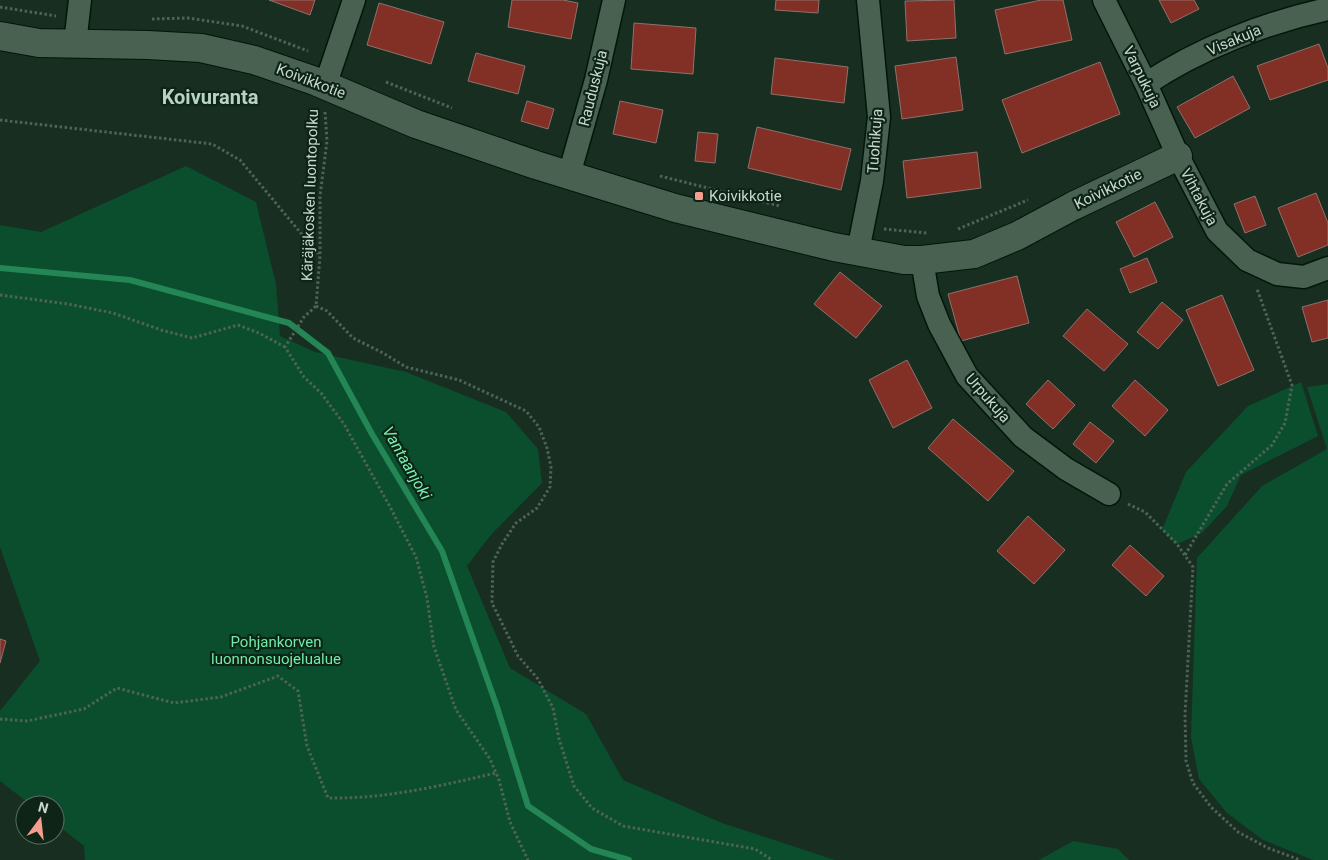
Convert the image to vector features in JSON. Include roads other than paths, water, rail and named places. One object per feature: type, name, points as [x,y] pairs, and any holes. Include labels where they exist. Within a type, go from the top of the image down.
[{"type":"street","points":[[74,44],[80,0]]},
{"type":"street","points":[[325,86],[354,0]]},
{"type":"street","name":"Rauduskuja","points":[[569,175],[596,80],[614,0]]},
{"type":"street","name":"Tuohikuja","points":[[858,251],[872,181],[879,118],[868,0]]},
{"type":"street","name":"Varpukuja","points":[[1104,0],[1146,84],[1178,156]]},
{"type":"street","name":"Visakuja","points":[[1146,84],[1170,68],[1243,35],[1299,15],[1328,9]]},
{"type":"street","name":"Koivikkotie","points":[[0,36],[40,43],[201,48],[254,60],[325,86],[416,124],[675,208],[834,247],[904,260],[922,260],[974,254],[1017,236],[1073,206],[1178,156]]},
{"type":"street","name":"Vihtakuja","points":[[1178,156],[1217,231],[1247,260],[1277,274],[1304,277],[1328,268]]},
{"type":"street","name":"Urpukuja","points":[[922,260],[928,296],[939,324],[967,376],[1024,437],[1066,469],[1109,494]]},
{"type":"waterway","name":"Vantaanjoki","points":[[0,268],[130,280],[289,323],[328,353],[372,434],[442,551],[497,707],[528,806],[591,849],[629,860]]},
{"type":"place","name":"Koivikkotie","points":[[699,196]]},
{"type":"district","name":"Koivuranta","points":[[210,97]]},
{"type":"park label","name":"Pohjankorven luonnonsuojelualue","points":[[276,650]]}]
